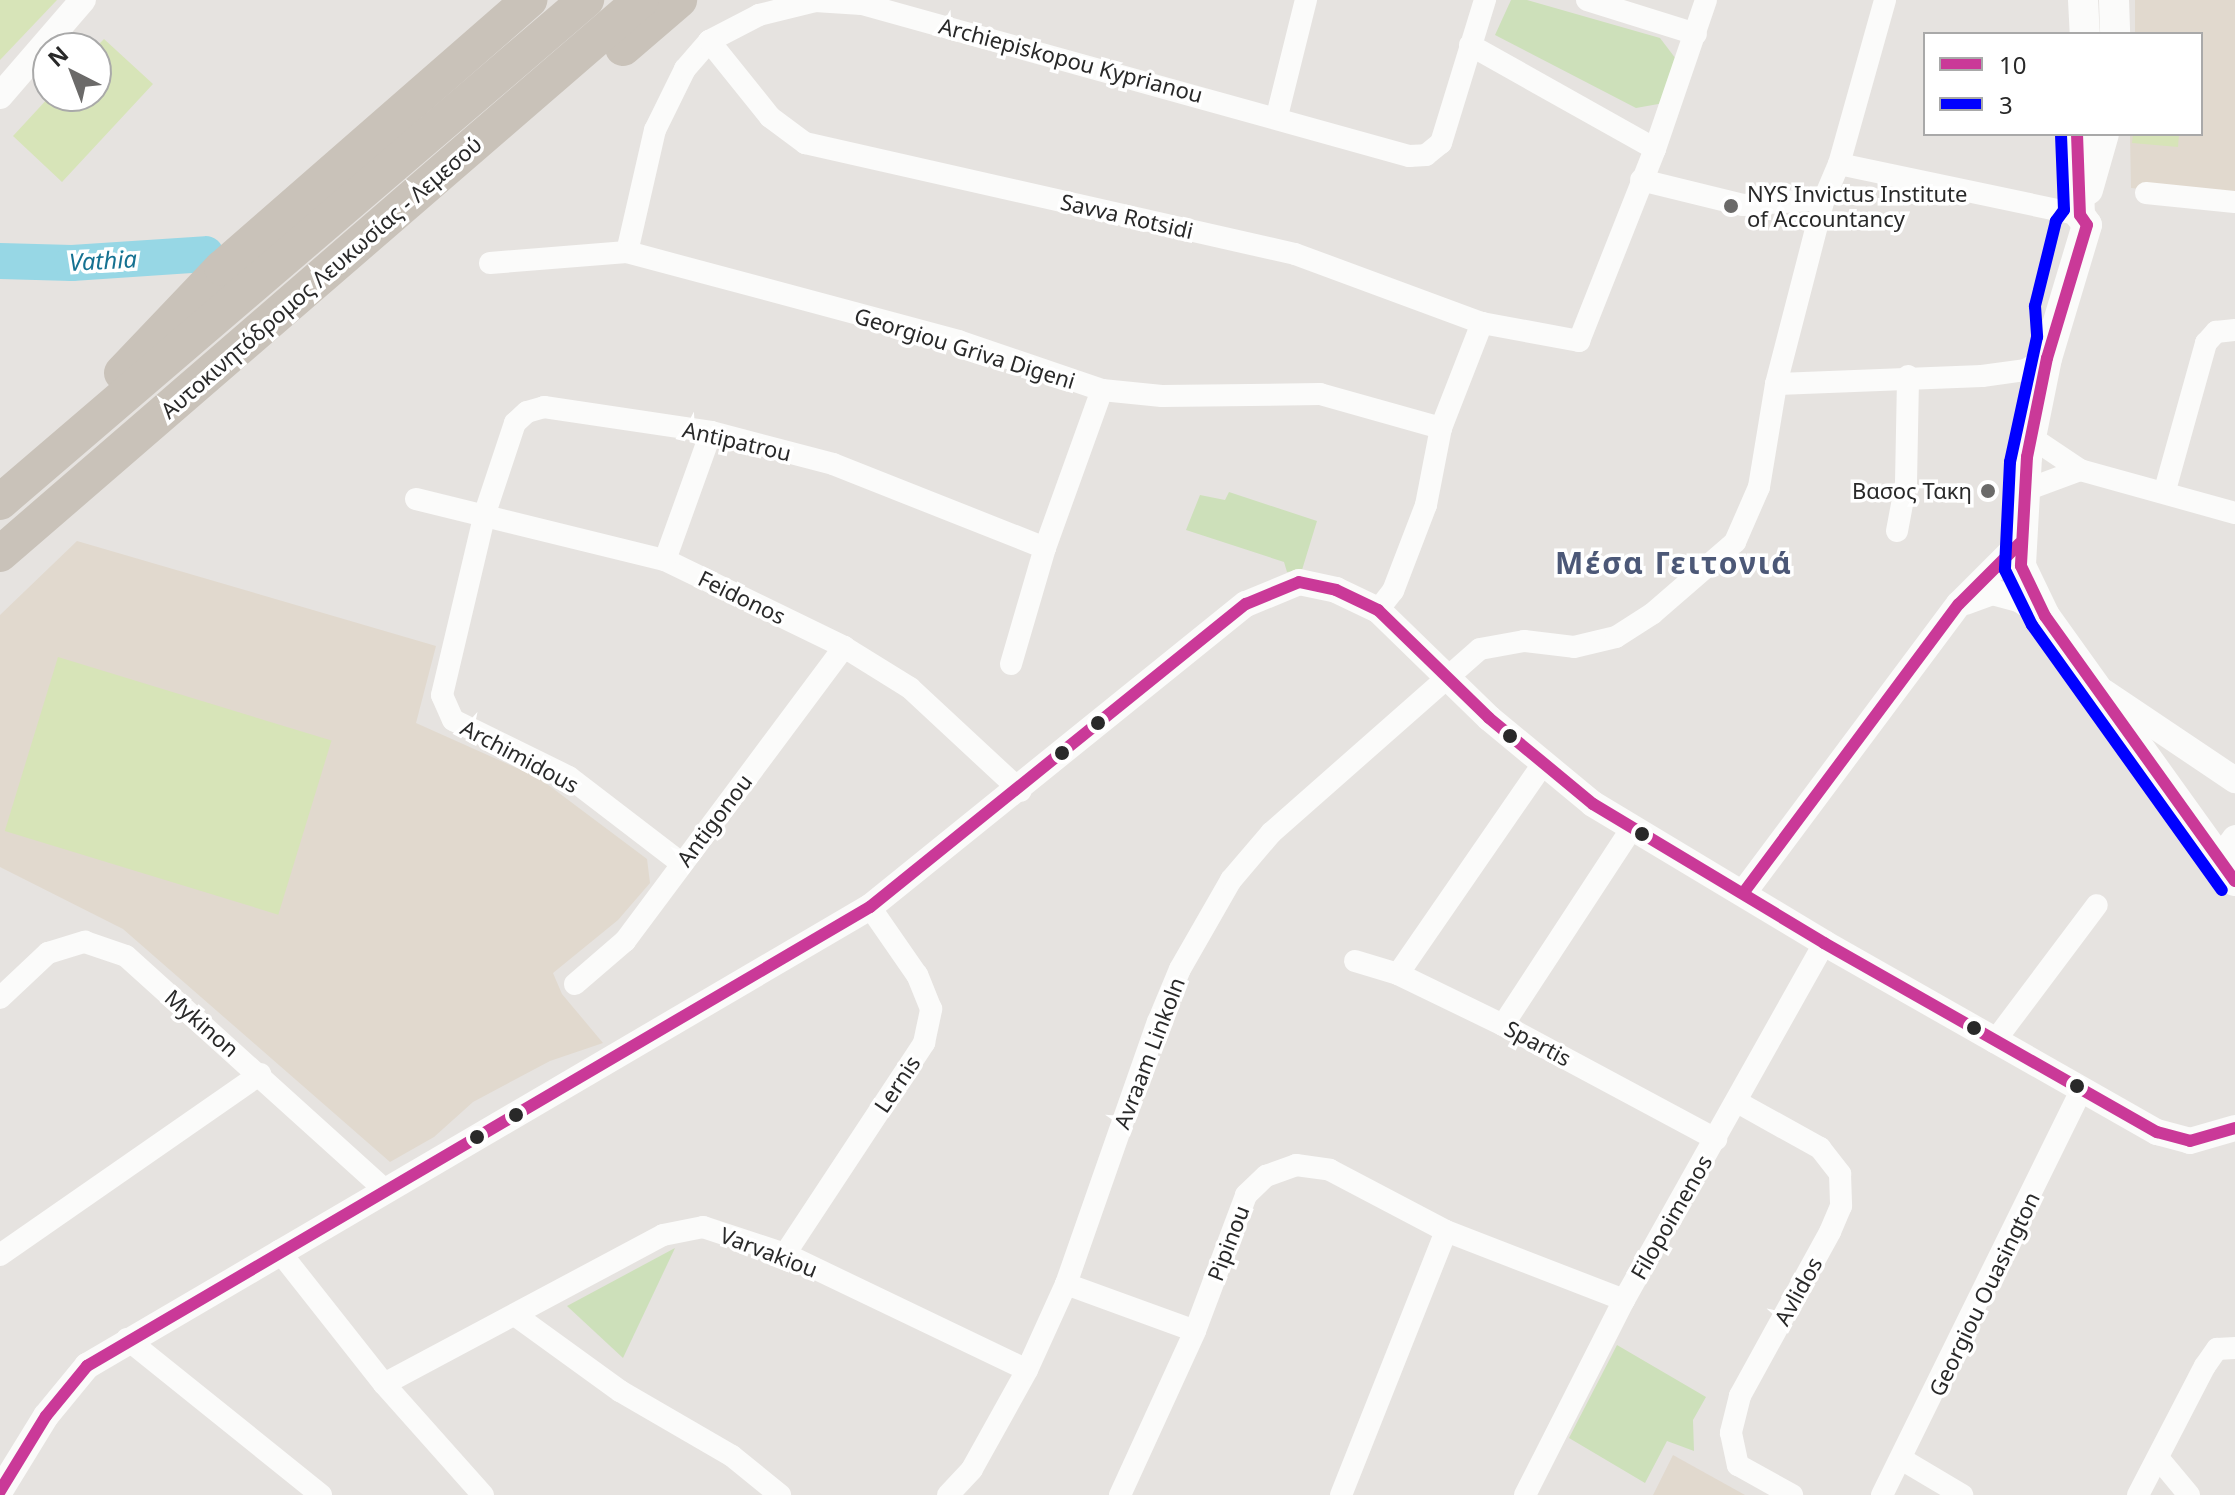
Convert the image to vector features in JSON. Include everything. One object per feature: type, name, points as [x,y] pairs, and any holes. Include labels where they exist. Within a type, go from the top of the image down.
[{"type":"highway","points":[[6,497],[222,268],[529,0]]},
{"type":"highway","name":"Αυτοκινητόδρομος Λευκωσίας - Λεμεσού","points":[[6,497],[586,0]]},
{"type":"highway","name":"Αυτοκινητόδρομος Λευκωσίας - Λεμεσού","points":[[0,554],[641,0]]},
{"type":"highway","points":[[37,521],[454,194],[679,0]]},
{"type":"main road","points":[[2083,0],[2085,32]]},
{"type":"main road","points":[[2114,0],[2115,32]]},
{"type":"main road","points":[[2077,136],[2080,215]]},
{"type":"main road","points":[[2103,136],[2080,215],[2071,226],[2051,310],[2050,348],[2023,491],[2021,566],[2045,616],[2230,859]]},
{"type":"street","points":[[0,96],[83,0]]},
{"type":"street","points":[[1277,116],[1306,0]]},
{"type":"street","points":[[1485,0],[1470,45],[1655,149]]},
{"type":"street","points":[[1587,0],[1696,34]]},
{"type":"street","points":[[1706,0],[1655,149],[1641,180],[1743,205],[1824,199]]},
{"type":"street","name":"Avraam Linkoln","points":[[948,1495],[972,1469],[1027,1370],[1066,1284],[1158,1022],[1180,969],[1231,880],[1271,833],[1480,649],[1500,642],[1574,647],[1616,637],[1696,579],[1735,542],[1751,514],[1776,384],[1824,199],[1839,164],[1885,0]]},
{"type":"street","name":"Archiepiskopou Kyprianou","points":[[627,252],[655,130],[685,69],[709,41],[759,15],[801,4],[856,2],[1277,116],[1409,156],[1426,155],[1441,143],[1470,45]]},
{"type":"street","name":"Savva Rotsidi","points":[[709,41],[770,117],[805,143],[1295,254],[1482,323],[1579,341],[1641,180]]},
{"type":"street","points":[[1839,164],[1998,201],[2080,215]]},
{"type":"street","points":[[2146,193],[2235,202]]},
{"type":"street","name":"Georgiou Griva Digeni","points":[[490,263],[627,252],[958,341],[1102,390],[1162,396],[1320,394],[1441,428]]},
{"type":"street","points":[[1378,610],[1393,591],[1426,505],[1441,428],[1482,323]]},
{"type":"street","points":[[2165,490],[2206,343],[2216,332],[2235,330]]},
{"type":"street","points":[[1776,384],[1908,376],[1982,376],[2025,370],[2050,348]]},
{"type":"street","points":[[1897,531],[1906,483],[1908,376]]},
{"type":"street","points":[[1011,664],[1045,548],[1102,390]]},
{"type":"street","name":"Antipatrou","points":[[485,513],[515,423],[527,412],[544,407],[711,432],[833,464],[1045,548]]},
{"type":"street","points":[[665,560],[711,432]]},
{"type":"street","points":[[2031,437],[2080,470],[2165,490],[2235,513]]},
{"type":"street","points":[[2023,491],[2080,470]]},
{"type":"street","name":"Feidonos","points":[[416,499],[485,513],[665,560],[844,647],[910,688],[1021,791]]},
{"type":"street","name":"Archimidous","points":[[485,513],[442,695],[453,720],[569,777],[681,863]]},
{"type":"street","points":[[1744,892],[1959,604],[2020,543]]},
{"type":"street","points":[[0,1491],[46,1416],[79,1376],[127,1339],[870,907],[1021,791],[1246,604],[1299,582],[1336,590],[1378,610],[1446,678],[1542,765],[1632,828],[1744,892],[1824,943],[2157,1132],[2190,1141],[2235,1128]]},
{"type":"street","points":[[1959,604],[1992,592],[2019,599],[2045,616]]},
{"type":"street","name":"Antigonou","points":[[575,984],[625,941],[844,647]]},
{"type":"street","points":[[2104,692],[2235,780]]},
{"type":"street","points":[[1398,974],[1542,765]]},
{"type":"street","points":[[1503,1025],[1632,828]]},
{"type":"street","points":[[1994,1042],[2097,905]]},
{"type":"street","name":"Lernis","points":[[785,1254],[924,1043],[931,1009],[917,975],[870,907]]},
{"type":"street","name":"Mykinon","points":[[0,998],[48,953],[85,942],[126,956],[386,1191]]},
{"type":"street","name":"Filopoimenos","points":[[1525,1495],[1624,1300],[1739,1103],[1824,943]]},
{"type":"street","name":"Spartis","points":[[1355,961],[1398,974],[1503,1025],[1716,1139]]},
{"type":"street","points":[[0,1255],[260,1074]]},
{"type":"street","name":"Georgiou Ouasington","points":[[1882,1495],[1903,1460],[2081,1090]]},
{"type":"street","name":"Avlidos","points":[[1739,1103],[1820,1148],[1840,1174],[1841,1206],[1830,1232],[1740,1396],[1731,1433],[1738,1465],[1792,1495]]},
{"type":"street","name":"Pipinou","points":[[1120,1495],[1195,1331],[1246,1195],[1266,1176],[1296,1165],[1330,1170],[1446,1231],[1624,1300]]},
{"type":"street","name":"Varvakiou","points":[[384,1384],[663,1235],[703,1227],[785,1254],[1027,1370]]},
{"type":"street","points":[[1341,1495],[1446,1231]]},
{"type":"street","points":[[279,1251],[384,1384],[483,1495]]},
{"type":"street","points":[[1066,1284],[1195,1331]]},
{"type":"street","points":[[515,1315],[620,1391],[732,1456],[780,1495]]},
{"type":"street","points":[[127,1339],[321,1495]]},
{"type":"street","points":[[2138,1495],[2217,1349],[2235,1348]]},
{"type":"street","points":[[2159,1459],[2189,1495]]},
{"type":"street","points":[[1903,1460],[1962,1495]]},
{"type":"shaded area","points":[[2135,0],[2235,0],[2235,198],[2131,188],[2130,136],[2203,136],[2203,32],[2135,32]]},
{"type":"shaded area","points":[[77,541],[436,646],[416,723],[539,778],[647,859],[650,883],[618,920],[553,973],[562,994],[603,1043],[550,1061],[473,1102],[434,1137],[390,1162],[123,929],[0,867],[0,615]]},
{"type":"shaded area","points":[[1673,1455],[1745,1495],[1653,1495]]},
{"type":"green space","points":[[0,0],[57,0],[0,60]]},
{"type":"green space","points":[[1511,0],[1527,0],[1660,38],[1676,59],[1664,103],[1636,108],[1495,35]]},
{"type":"green space","points":[[112,46],[153,84],[62,182],[13,136],[35,112],[112,112]]},
{"type":"green space","points":[[2133,136],[2179,136],[2178,147],[2132,143]]},
{"type":"green space","points":[[1229,492],[1317,521],[1302,570],[1287,572],[1284,562],[1186,530],[1200,495],[1225,500]]},
{"type":"green space","points":[[58,657],[332,741],[278,915],[5,831]]},
{"type":"green space","points":[[675,1248],[623,1358],[567,1306]]},
{"type":"green space","points":[[1617,1345],[1706,1397],[1693,1420],[1694,1451],[1667,1441],[1645,1483],[1569,1438]]},
{"type":"waterway","name":"Vathia","points":[[0,261],[72,263],[206,254]]},
{"type":"transit line","name":"3","points":[[2061,136],[2064,210],[2056,221],[2035,306],[2037,337],[2010,462],[2005,570],[2032,625],[2222,890]]},
{"type":"transit line","name":"10","points":[[2077,136],[2080,215],[2087,225],[2047,358],[2027,457],[2021,566],[2045,616],[2235,881]]},
{"type":"transit line","name":"10","points":[[1744,892],[1959,604],[2020,543]]},
{"type":"transit line","name":"10","points":[[0,1491],[46,1416],[87,1366],[870,907],[1246,604],[1299,582],[1336,590],[1378,610],[1489,718],[1593,804],[1824,943],[2157,1132],[2190,1141],[2235,1128]]},
{"type":"place","name":"NYS Invictus Institute of Accountancy","points":[[1731,206]]},
{"type":"place","name":"Βασος Τακη","points":[[1988,491]]},
{"type":"district","name":"Μέσα Γειτονιά","points":[[1674,563]]}]
